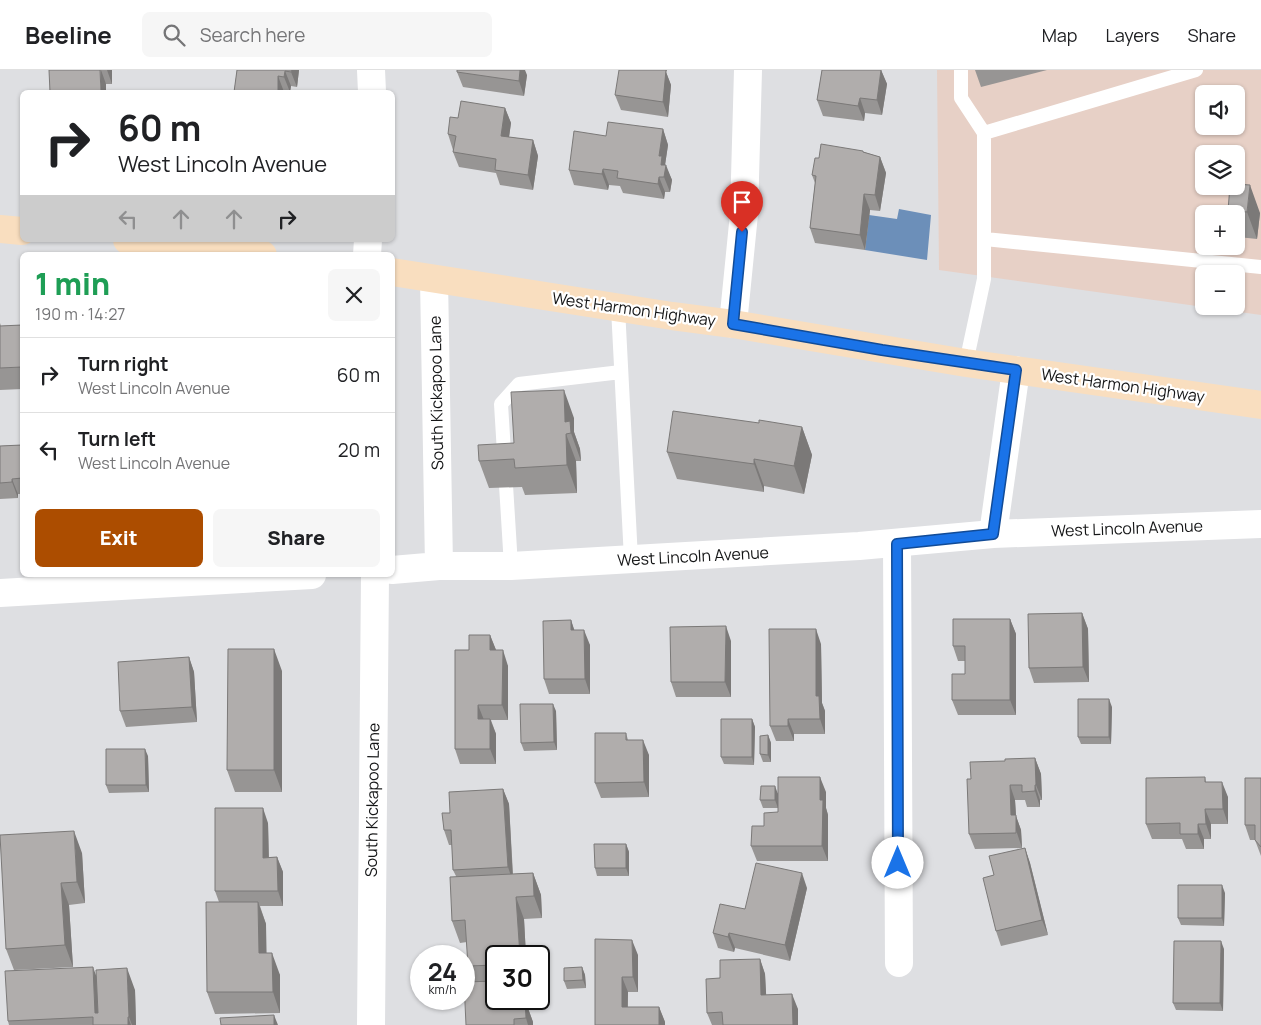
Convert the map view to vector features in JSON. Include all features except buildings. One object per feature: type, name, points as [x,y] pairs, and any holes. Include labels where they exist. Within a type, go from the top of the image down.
[{"type":"main road","points":[[0,229],[20,231]]},
{"type":"main road","points":[[145,242],[236,252]]},
{"type":"main road","name":"West Harmon Highway","points":[[395,272],[618,308],[733,324],[966,363],[1261,405]]},
{"type":"street","points":[[371,70],[372,90]]},
{"type":"street","points":[[733,324],[744,214],[748,70]]},
{"type":"street","name":"South Kickapoo Lane","points":[[434,279],[439,566]]},
{"type":"street","points":[[993,534],[1016,370]]},
{"type":"street","name":"West Lincoln Avenue","points":[[395,570],[439,566],[511,566],[897,544],[993,534],[1261,524]]},
{"type":"street","points":[[897,544],[899,963]]},
{"type":"street","points":[[0,593],[277,577]]},
{"type":"street","name":"South Kickapoo Lane","points":[[371,1025],[375,577]]},
{"type":"lane","points":[[961,70],[961,98],[984,133],[984,280],[966,363]]},
{"type":"lane","points":[[984,133],[1196,70]]},
{"type":"lane","points":[[985,239],[1261,267]]},
{"type":"lane","points":[[618,308],[631,559]]},
{"type":"lane","points":[[511,566],[501,404],[519,384],[621,372]]},
{"type":"shaded area","points":[[937,70],[1261,70],[1261,315],[1245,313],[1245,265],[1195,265],[1195,306],[939,270]]},
{"type":"water","points":[[899,209],[931,215],[927,260],[865,250],[869,215],[897,219]]},
{"type":"route","points":[[742,232],[733,324],[882,350],[1016,370],[993,534],[897,544],[898,863]]}]
